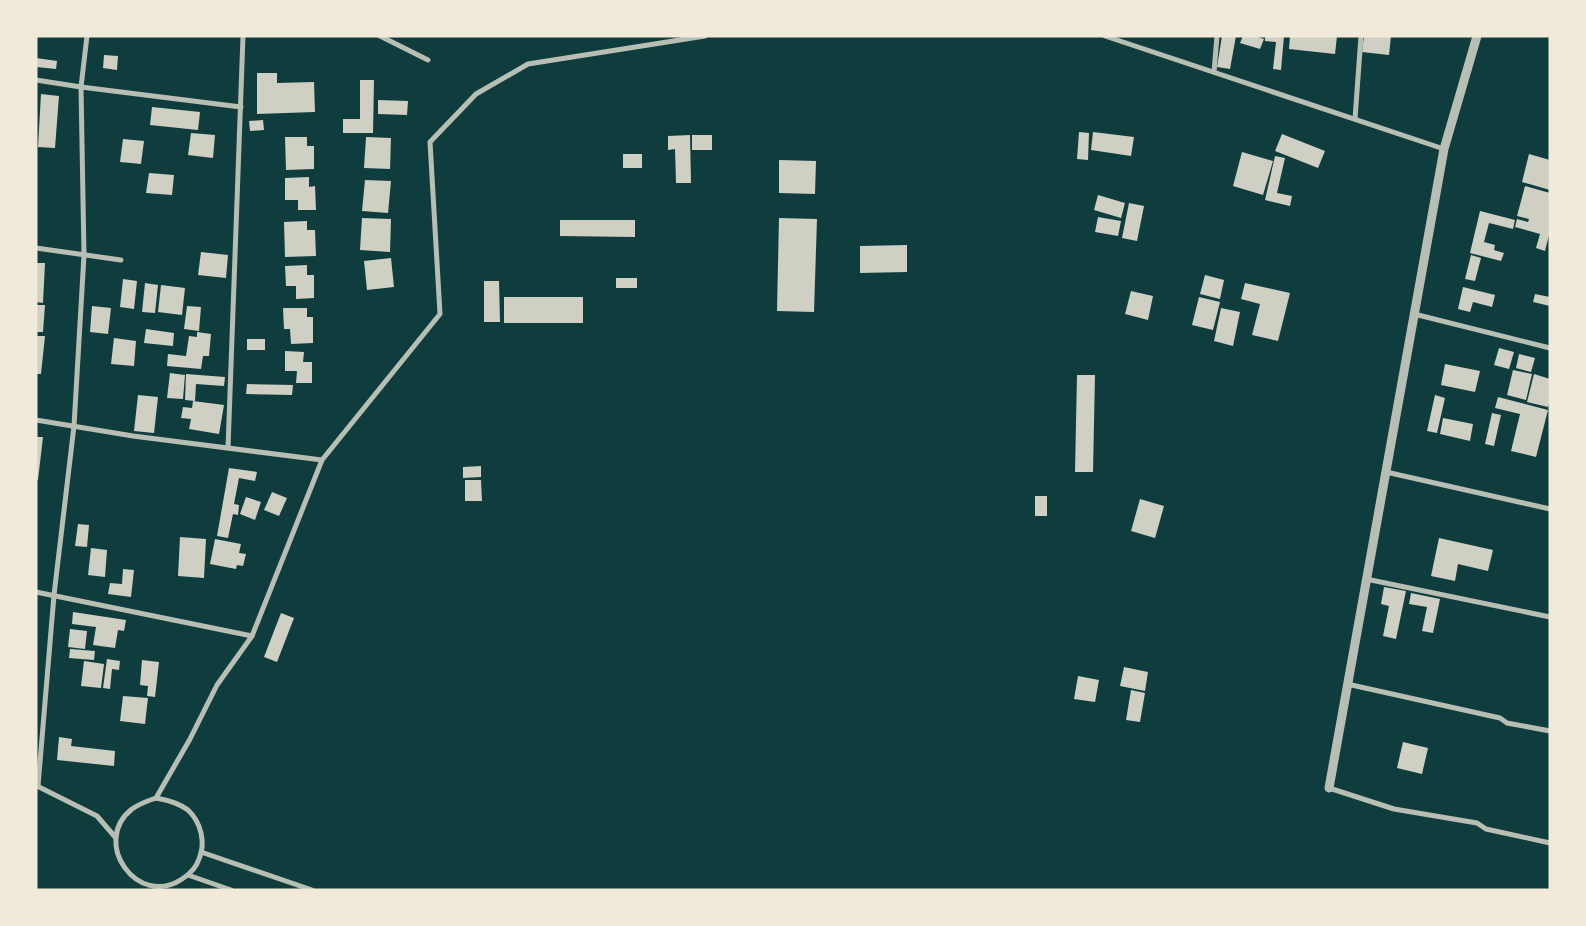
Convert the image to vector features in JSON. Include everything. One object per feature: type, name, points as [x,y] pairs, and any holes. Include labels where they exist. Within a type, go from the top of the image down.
[{"type":"street","points":[[87,36],[81,88],[84,255],[74,426],[54,595],[37,786],[97,816],[116,838]]},
{"type":"street","points":[[228,448],[242,36]]},
{"type":"street","points":[[380,36],[428,60]]},
{"type":"street","points":[[156,798],[190,740],[217,685],[252,636],[322,460],[440,314],[430,142],[476,94],[528,64],[705,36]]},
{"type":"street","points":[[1106,36],[1444,149]]},
{"type":"street","points":[[1214,72],[1217,36]]},
{"type":"street","points":[[1355,119],[1361,36]]},
{"type":"street","points":[[1477,36],[1444,149],[1329,788],[1394,809],[1477,824],[1486,828],[1550,843]]},
{"type":"street","points":[[36,80],[81,88],[241,107]]},
{"type":"street","points":[[36,248],[121,260]]},
{"type":"street","points":[[1414,314],[1550,348]]},
{"type":"street","points":[[36,420],[133,436],[322,460]]},
{"type":"street","points":[[1386,472],[1550,509]]},
{"type":"street","points":[[1366,579],[1550,616]]},
{"type":"street","points":[[36,592],[252,636]]},
{"type":"street","points":[[1347,684],[1500,718],[1506,723],[1550,731]]},
{"type":"street","points":[[156,798],[171,801],[188,810],[202,834],[202,852],[197,865],[188,875],[177,882],[148,888],[128,873],[120,862],[116,850],[116,838],[119,826],[131,810],[142,803],[156,798]]},
{"type":"street","points":[[202,852],[312,890]]},
{"type":"street","points":[[188,875],[231,890]]},
{"type":"building","points":[[1222,36],[1236,36],[1230,69],[1217,67]]},
{"type":"building","points":[[1243,36],[1255,36],[1264,39],[1260,49],[1240,43]]},
{"type":"building","points":[[1265,36],[1284,36],[1281,70],[1273,69],[1276,42],[1265,41]]},
{"type":"building","points":[[1290,36],[1337,36],[1335,54],[1289,49]]},
{"type":"building","points":[[1364,36],[1391,36],[1389,55],[1362,52]]},
{"type":"building","points":[[104,55],[118,56],[117,70],[103,68]]},
{"type":"building","points":[[36,58],[57,61],[56,69],[36,67]]},
{"type":"building","points":[[257,73],[277,73],[277,83],[314,82],[315,112],[257,114]]},
{"type":"building","points":[[360,80],[374,80],[373,133],[343,133],[343,119],[360,119]]},
{"type":"building","points":[[41,94],[59,96],[55,148],[38,147]]},
{"type":"building","points":[[378,100],[408,101],[407,115],[378,114]]},
{"type":"building","points":[[152,107],[200,112],[198,130],[150,125]]},
{"type":"building","points":[[263,120],[264,130],[250,131],[249,121]]},
{"type":"building","points":[[1079,132],[1089,133],[1088,160],[1077,159]]},
{"type":"building","points":[[1093,132],[1134,137],[1131,156],[1091,150]]},
{"type":"building","points":[[191,133],[215,135],[213,158],[188,155]]},
{"type":"building","points":[[1282,134],[1325,151],[1318,168],[1275,151]]},
{"type":"building","points":[[690,135],[691,183],[676,183],[675,149],[668,150],[668,136]]},
{"type":"building","points":[[692,135],[712,135],[712,150],[692,150]]},
{"type":"building","points":[[285,137],[307,137],[307,146],[314,146],[314,169],[286,170]]},
{"type":"building","points":[[366,137],[391,138],[390,169],[364,168]]},
{"type":"building","points":[[123,139],[144,141],[141,164],[120,162]]},
{"type":"building","points":[[1242,152],[1273,161],[1263,195],[1233,186]]},
{"type":"building","points":[[623,154],[642,154],[642,168],[623,168]]},
{"type":"building","points":[[1529,154],[1550,160],[1550,190],[1522,182]]},
{"type":"building","points":[[1275,156],[1285,158],[1277,193],[1292,196],[1290,206],[1265,200]]},
{"type":"building","points":[[779,160],[816,161],[815,194],[779,193]]},
{"type":"building","points":[[149,173],[174,175],[172,195],[146,193]]},
{"type":"building","points":[[309,177],[309,187],[315,186],[316,210],[298,210],[298,200],[285,200],[285,178]]},
{"type":"building","points":[[365,180],[391,181],[388,213],[362,211]]},
{"type":"building","points":[[1525,186],[1550,193],[1550,231],[1545,251],[1536,248],[1540,234],[1515,227],[1517,219],[1528,222],[1529,219],[1517,216]]},
{"type":"building","points":[[1098,195],[1125,203],[1121,218],[1094,210]]},
{"type":"building","points":[[1129,203],[1144,206],[1137,241],[1122,238]]},
{"type":"building","points":[[1480,211],[1515,220],[1513,229],[1489,223],[1484,242],[1495,245],[1494,250],[1504,253],[1501,261],[1470,253]]},
{"type":"building","points":[[1098,217],[1121,221],[1118,236],[1095,232]]},
{"type":"building","points":[[362,218],[391,219],[390,252],[360,250]]},
{"type":"building","points":[[779,218],[817,219],[814,312],[777,311]]},
{"type":"building","points":[[560,220],[635,220],[635,237],[560,236]]},
{"type":"building","points":[[307,221],[307,230],[315,230],[316,256],[285,257],[284,222]]},
{"type":"building","points":[[907,245],[907,272],[860,273],[860,246]]},
{"type":"building","points":[[201,252],[228,255],[226,278],[198,275]]},
{"type":"building","points":[[1471,255],[1481,258],[1475,281],[1465,279]]},
{"type":"building","points":[[391,258],[394,287],[367,290],[364,261]]},
{"type":"building","points":[[36,263],[45,263],[43,303],[36,302]]},
{"type":"building","points":[[307,265],[307,275],[314,275],[314,298],[296,299],[296,286],[286,286],[285,266]]},
{"type":"building","points":[[1205,275],[1224,280],[1220,299],[1200,294]]},
{"type":"building","points":[[616,278],[637,278],[637,288],[616,288]]},
{"type":"building","points":[[123,279],[137,281],[134,309],[120,307]]},
{"type":"building","points":[[484,281],[499,281],[500,322],[484,322]]},
{"type":"building","points":[[145,283],[158,285],[155,313],[142,312]]},
{"type":"building","points":[[1245,283],[1290,293],[1278,341],[1252,335],[1260,304],[1241,299]]},
{"type":"building","points":[[161,285],[185,288],[182,315],[158,312]]},
{"type":"building","points":[[1463,287],[1495,295],[1492,307],[1473,302],[1470,312],[1458,309]]},
{"type":"building","points":[[1131,291],[1153,296],[1148,320],[1125,314]]},
{"type":"building","points":[[1535,294],[1550,297],[1550,306],[1533,302]]},
{"type":"building","points":[[504,297],[583,297],[583,323],[504,323]]},
{"type":"building","points":[[1199,297],[1220,302],[1213,330],[1192,325]]},
{"type":"building","points":[[36,305],[45,305],[43,332],[36,332]]},
{"type":"building","points":[[92,306],[111,308],[108,334],[90,332]]},
{"type":"building","points":[[187,306],[201,307],[199,331],[184,329]]},
{"type":"building","points":[[283,308],[307,308],[307,317],[313,317],[313,343],[291,344],[290,329],[284,329]]},
{"type":"building","points":[[1221,308],[1240,312],[1233,346],[1214,341]]},
{"type":"building","points":[[146,329],[174,333],[173,346],[144,343]]},
{"type":"building","points":[[197,332],[211,334],[209,356],[203,356],[201,369],[167,366],[168,354],[186,356],[189,336],[197,337]]},
{"type":"building","points":[[36,336],[45,336],[41,374],[36,374]]},
{"type":"building","points":[[114,338],[136,341],[134,366],[111,364]]},
{"type":"building","points":[[247,339],[265,339],[265,350],[247,350]]},
{"type":"building","points":[[1499,348],[1514,352],[1509,369],[1494,365]]},
{"type":"building","points":[[285,351],[304,352],[303,362],[312,362],[312,383],[296,383],[297,371],[285,371]]},
{"type":"building","points":[[1519,354],[1535,358],[1531,372],[1516,368]]},
{"type":"building","points":[[1445,364],[1480,371],[1475,392],[1441,385]]},
{"type":"building","points":[[1513,370],[1532,374],[1526,400],[1507,395]]},
{"type":"building","points":[[170,373],[185,375],[183,399],[167,398]]},
{"type":"building","points":[[186,374],[225,377],[224,386],[196,384],[195,401],[185,400]]},
{"type":"building","points":[[1534,374],[1550,379],[1548,407],[1527,402]]},
{"type":"building","points":[[1077,375],[1095,375],[1093,472],[1075,472]]},
{"type":"building","points":[[247,384],[293,385],[292,395],[246,394]]},
{"type":"building","points":[[138,395],[158,397],[154,433],[134,431]]},
{"type":"building","points":[[1435,395],[1445,398],[1437,433],[1427,431]]},
{"type":"building","points":[[1498,397],[1548,410],[1536,457],[1511,451],[1520,414],[1495,408]]},
{"type":"building","points":[[193,401],[224,405],[219,434],[189,429],[191,419],[181,418],[183,407],[192,408]]},
{"type":"building","points":[[1492,413],[1501,415],[1494,446],[1485,444]]},
{"type":"building","points":[[1443,418],[1473,424],[1470,441],[1440,434]]},
{"type":"building","points":[[36,437],[43,437],[38,480],[36,480]]},
{"type":"building","points":[[481,466],[481,477],[463,478],[463,467]]},
{"type":"building","points":[[229,468],[257,472],[255,481],[239,478],[234,504],[239,505],[238,515],[233,514],[228,538],[217,536]]},
{"type":"building","points":[[465,480],[481,480],[482,501],[465,501]]},
{"type":"building","points":[[272,492],[287,498],[279,516],[264,510]]},
{"type":"building","points":[[1035,496],[1047,496],[1047,516],[1035,516]]},
{"type":"building","points":[[246,497],[261,502],[255,520],[240,514]]},
{"type":"building","points":[[1140,499],[1164,506],[1155,538],[1131,531]]},
{"type":"building","points":[[78,524],[89,525],[87,547],[75,546]]},
{"type":"building","points":[[180,537],[206,539],[204,578],[178,576]]},
{"type":"building","points":[[1439,538],[1493,550],[1488,571],[1458,564],[1455,581],[1431,576]]},
{"type":"building","points":[[215,539],[241,544],[239,553],[246,554],[243,566],[237,565],[236,569],[210,564]]},
{"type":"building","points":[[91,548],[107,550],[105,577],[88,575]]},
{"type":"building","points":[[123,569],[134,570],[131,597],[108,594],[110,583],[122,584]]},
{"type":"building","points":[[1384,587],[1406,591],[1396,639],[1383,636],[1389,606],[1381,604]]},
{"type":"building","points":[[1411,593],[1440,599],[1433,633],[1422,631],[1427,607],[1409,604]]},
{"type":"building","points":[[73,612],[126,620],[124,631],[118,630],[115,648],[93,645],[96,627],[72,624]]},
{"type":"building","points":[[281,613],[294,618],[277,662],[264,657]]},
{"type":"building","points":[[70,629],[87,631],[85,649],[68,647]]},
{"type":"building","points":[[70,649],[95,651],[94,660],[69,658]]},
{"type":"building","points":[[107,659],[120,661],[119,670],[112,669],[110,689],[103,688]]},
{"type":"building","points":[[142,660],[159,662],[155,697],[147,696],[148,686],[140,685]]},
{"type":"building","points":[[84,661],[104,664],[101,688],[81,686]]},
{"type":"building","points":[[1124,667],[1148,672],[1145,691],[1120,686]]},
{"type":"building","points":[[1078,676],[1099,680],[1095,702],[1074,699]]},
{"type":"building","points":[[1131,690],[1145,693],[1140,722],[1126,720]]},
{"type":"building","points":[[123,696],[148,698],[145,724],[120,721]]},
{"type":"building","points":[[59,737],[72,739],[71,746],[115,751],[114,766],[57,760]]},
{"type":"building","points":[[1403,742],[1428,748],[1422,774],[1397,768]]}]
